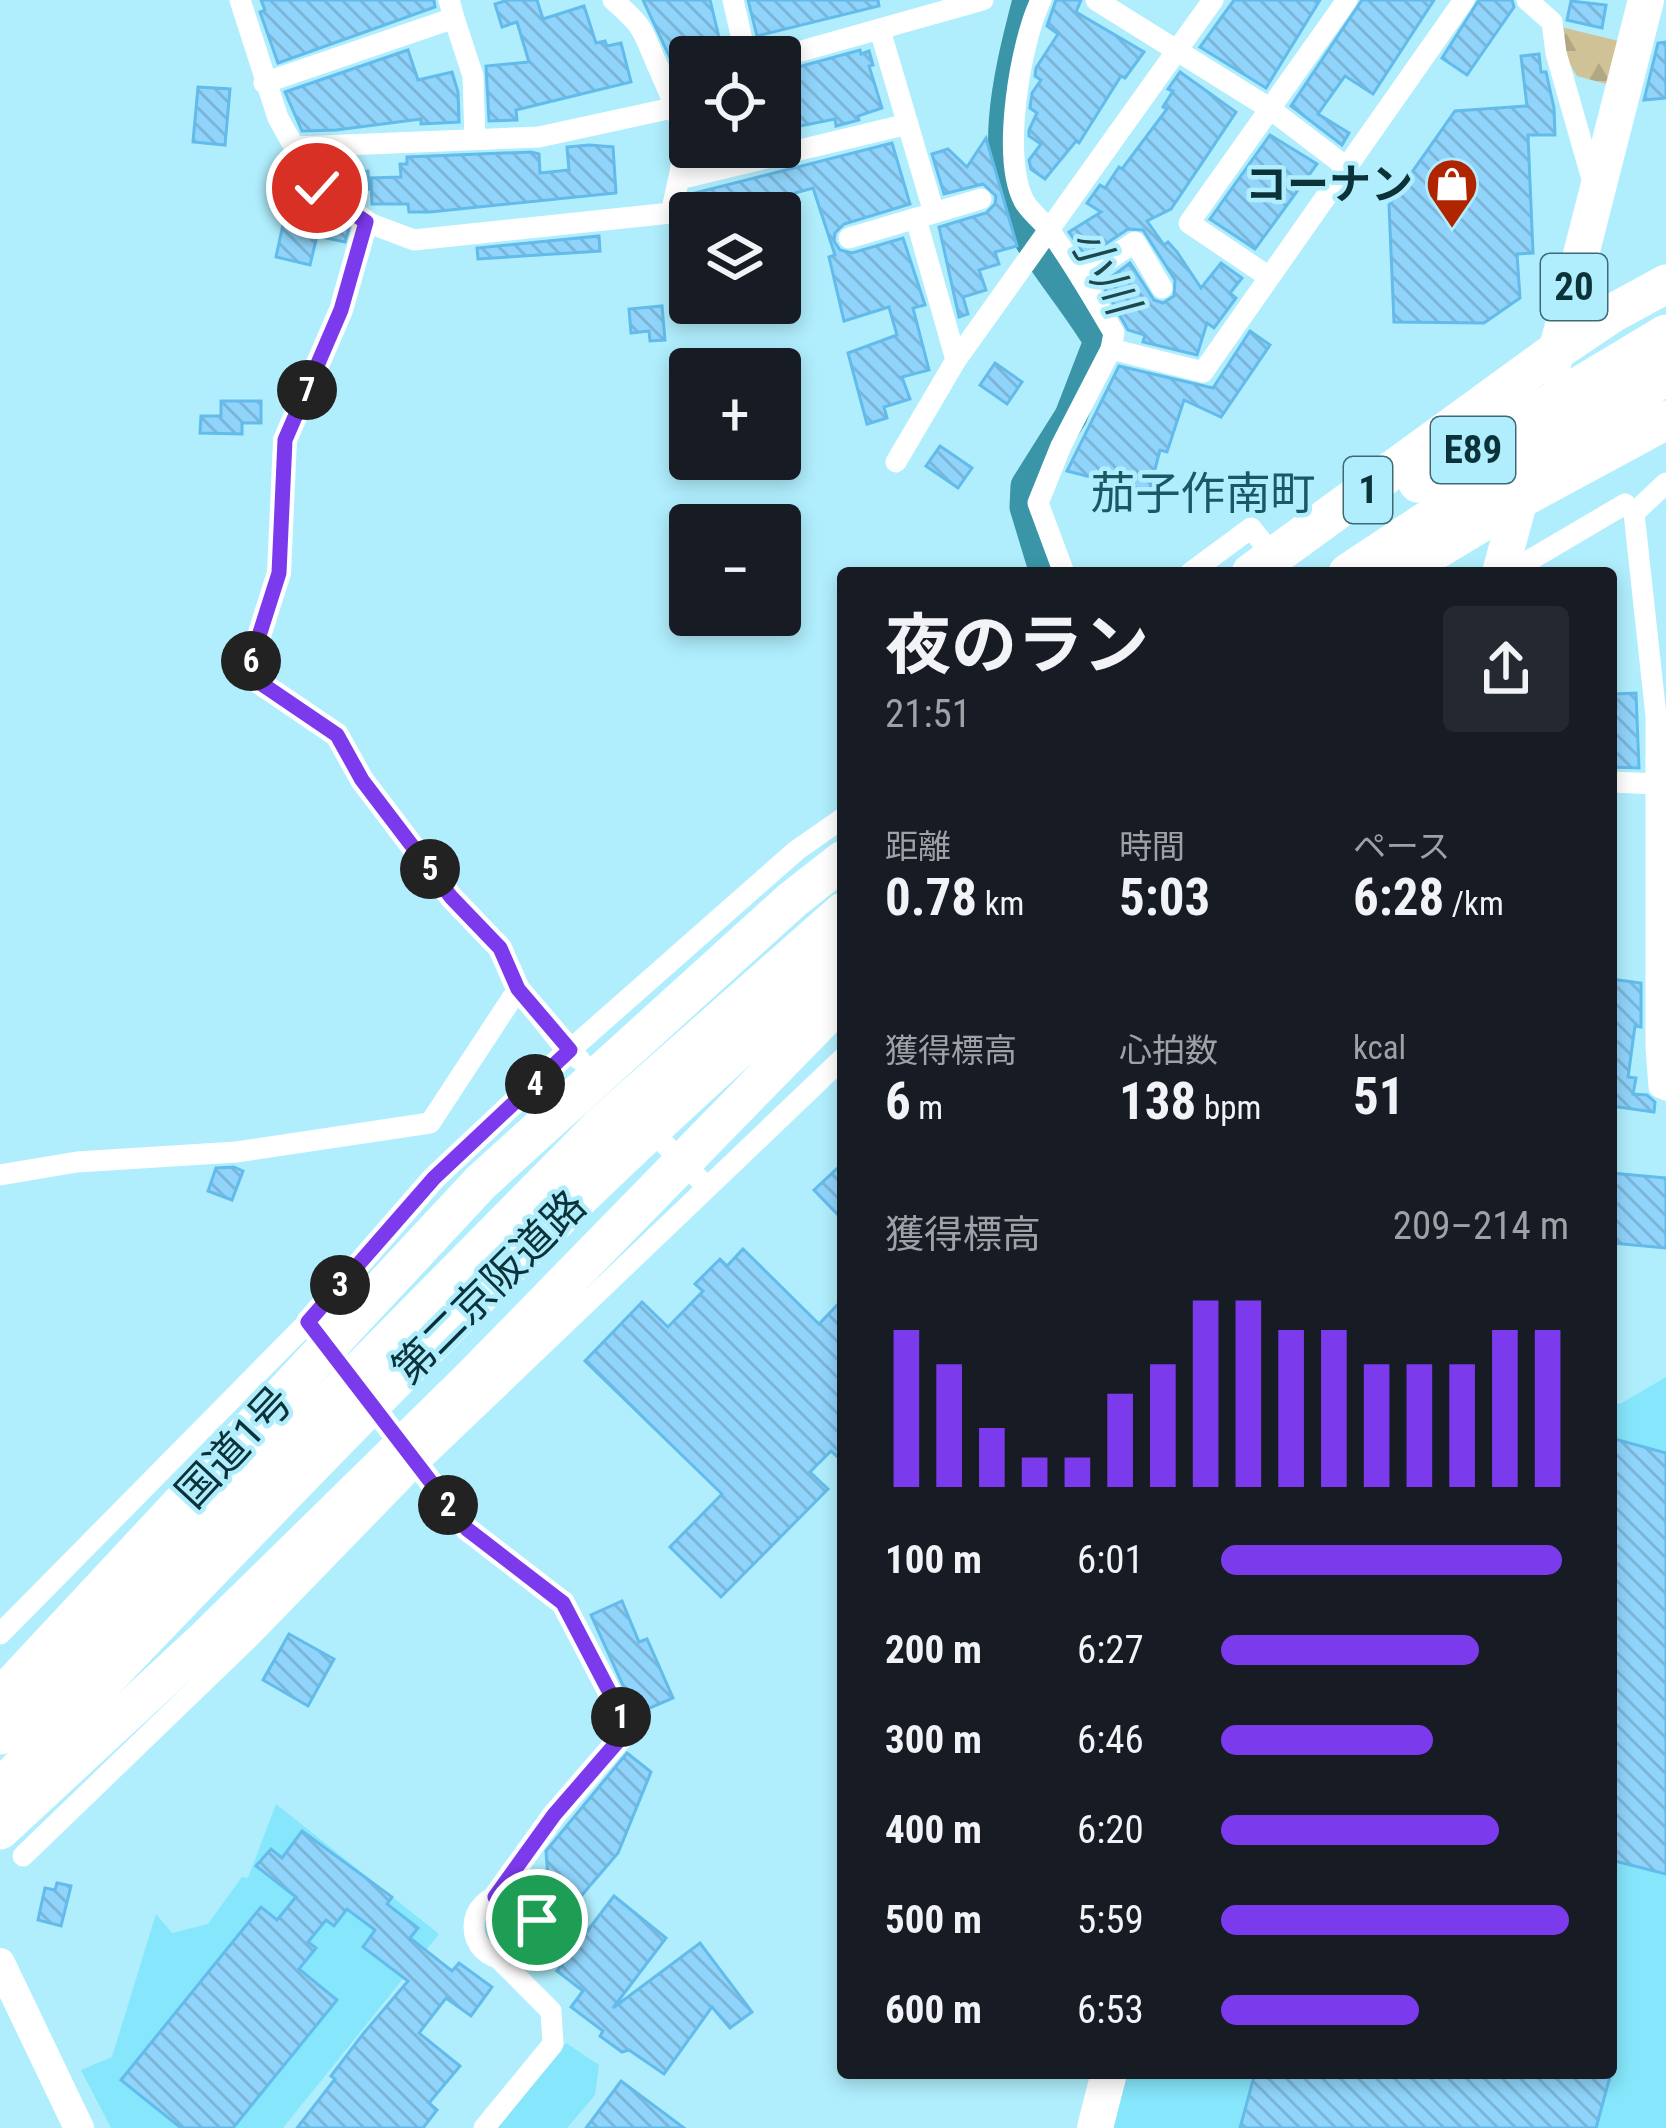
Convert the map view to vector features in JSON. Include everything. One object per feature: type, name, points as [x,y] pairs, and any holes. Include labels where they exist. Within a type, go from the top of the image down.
[{"type":"highway","name":"1","points":[[1271,567],[1556,351],[1666,284]]},
{"type":"highway","name":"E89","points":[[1272,567],[1666,334]]},
{"type":"highway","name":"E89","points":[[1357,567],[1666,376]]},
{"type":"highway","name":"1","points":[[1408,567],[1520,499],[1666,420]]},
{"type":"highway","points":[[0,1674],[83,1578],[429,1208],[655,994],[837,847]]},
{"type":"highway","name":"国道1号","points":[[0,1698],[481,1182],[837,865]]},
{"type":"highway","name":"第二京阪道路","points":[[0,1735],[604,1123],[837,917]]},
{"type":"highway","name":"第二京阪道路","points":[[9,1824],[450,1324],[626,1151],[837,963]]},
{"type":"highway","points":[[9,1824],[470,1380],[837,1004]]},
{"type":"highway","points":[[9,1824],[587,1231],[837,1037]]},
{"type":"main road","name":"20","points":[[1505,567],[1646,0]]},
{"type":"main road","points":[[1095,2128],[1107,2079]]},
{"type":"street","points":[[240,0],[264,82],[317,188],[366,222],[414,240],[671,213],[681,168]]},
{"type":"street","points":[[613,0],[645,29],[669,73]]},
{"type":"street","points":[[733,0],[741,36]]},
{"type":"street","points":[[801,51],[983,0]]},
{"type":"street","points":[[1041,0],[1030,22],[1016,90],[1016,158],[1023,200],[1042,236],[1081,278],[1114,333],[1112,350],[1060,446],[1038,503],[1062,567]]},
{"type":"street","points":[[1096,0],[1269,108],[1345,166]]},
{"type":"street","points":[[896,462],[956,360],[1213,0]]},
{"type":"street","points":[[1269,278],[1189,223],[1347,0]]},
{"type":"street","points":[[1112,350],[1203,373],[1464,0]]},
{"type":"street","points":[[1527,0],[1552,11],[1556,53],[1595,192]]},
{"type":"street","points":[[264,82],[452,9],[473,76],[475,140]]},
{"type":"street","points":[[880,30],[908,124],[956,360]]},
{"type":"street","points":[[295,147],[539,136],[669,95]]},
{"type":"street","points":[[679,179],[908,124]]},
{"type":"street","points":[[849,238],[981,199]]},
{"type":"street","points":[[366,222],[341,310],[285,440],[279,573],[251,661],[256,680],[337,735],[374,797],[451,897],[500,948],[518,989],[570,1050],[706,1186]]},
{"type":"street","points":[[1081,278],[1140,238],[1162,288]]},
{"type":"street","points":[[1634,513],[1666,483]]},
{"type":"street","points":[[1515,567],[1625,504],[1634,513],[1661,718],[1655,1048],[1659,1087],[1666,1090]]},
{"type":"street","points":[[1198,567],[1251,528],[1270,567]]},
{"type":"street","points":[[1617,782],[1657,784]]},
{"type":"street","points":[[7,1627],[308,1322],[434,1178],[570,1050],[797,850],[837,822]]},
{"type":"street","points":[[0,1175],[77,1162],[236,1151],[430,1123],[518,989]]},
{"type":"street","points":[[9,1824],[252,1635],[417,1466],[837,1064]]},
{"type":"street","points":[[308,1322],[467,1529],[563,1603],[619,1710],[625,1733],[554,1815],[495,1897],[478,1910],[473,1929],[482,1948],[551,2011],[554,2044],[484,2128]]},
{"type":"street","points":[[207,1638],[252,1635]]},
{"type":"street","points":[[495,1897],[506,1895],[526,1902],[538,1930],[529,1950],[499,1959]]},
{"type":"street","points":[[0,1963],[10,2006],[79,2128]]},
{"type":"shaded area","points":[[1666,1377],[1666,2128],[1110,2128],[1122,2079],[1617,2079],[1620,1404]]},
{"type":"shaded area","points":[[276,1804],[439,1934],[283,2128],[111,2128],[81,2070],[112,2057],[156,1914],[172,1933],[208,1924],[242,1877],[248,1878]]},
{"type":"shaded area","points":[[566,2043],[599,2065],[595,2095],[567,2128],[498,2128]]},
{"type":"green space","points":[[1561,27],[1627,43],[1614,86],[1577,76],[1562,51]]},
{"type":"building","points":[[261,0],[434,0],[435,7],[278,63],[260,12],[265,10]]},
{"type":"building","points":[[537,0],[543,19],[584,6],[596,43],[621,43],[631,82],[516,110],[517,120],[489,121],[486,66],[529,62],[517,22],[502,27],[495,4]]},
{"type":"building","points":[[643,0],[710,0],[719,36],[669,36],[669,56]]},
{"type":"building","points":[[748,0],[878,0],[879,6],[757,36]]},
{"type":"building","points":[[1056,0],[1081,0],[1076,12],[1144,52],[1125,78],[1121,76],[1079,143],[1045,179],[1031,169],[1029,160],[1041,144],[1029,136],[1037,113],[1030,108],[1032,93],[1041,80],[1035,76],[1036,68],[1058,34],[1047,26]]},
{"type":"building","points":[[1234,0],[1320,0],[1266,88],[1200,47]]},
{"type":"building","points":[[1362,0],[1434,0],[1373,94],[1345,76],[1318,114],[1349,133],[1342,145],[1291,106]]},
{"type":"building","points":[[1479,0],[1512,0],[1514,7],[1467,75],[1442,58]]},
{"type":"building","points":[[1571,1],[1606,5],[1602,28],[1567,20]]},
{"type":"building","points":[[1666,42],[1666,98],[1644,100],[1658,43]]},
{"type":"building","points":[[408,50],[418,80],[452,72],[459,122],[421,124],[421,119],[302,131],[285,92]]},
{"type":"building","points":[[869,51],[882,108],[836,126],[835,119],[801,126],[801,66]]},
{"type":"building","name":"コーナン","points":[[1539,54],[1554,108],[1555,135],[1528,135],[1533,253],[1517,254],[1520,298],[1484,323],[1394,322],[1389,205],[1455,111],[1527,106],[1521,56]]},
{"type":"building","points":[[1180,72],[1236,112],[1171,209],[1147,221],[1164,245],[1168,242],[1177,252],[1201,288],[1221,263],[1242,278],[1230,293],[1236,298],[1214,328],[1207,323],[1197,355],[1143,342],[1145,335],[1128,330],[1102,284],[1130,263],[1154,300],[1163,303],[1174,296],[1175,280],[1143,230],[1128,229],[1086,257],[1069,232],[1101,212],[1087,203],[1100,185],[1105,188],[1122,169],[1167,109],[1163,107],[1173,91],[1168,89]]},
{"type":"building","points":[[198,87],[230,89],[225,145],[193,142]]},
{"type":"building","points":[[1270,135],[1317,164],[1255,249],[1210,219]]},
{"type":"building","points":[[986,138],[1017,246],[995,252],[999,264],[979,270],[986,290],[963,297],[968,314],[959,317],[939,227],[986,213],[996,196],[983,184],[944,194],[932,154],[948,149],[967,167]]},
{"type":"building","points":[[892,143],[910,204],[844,224],[835,233],[840,250],[852,253],[903,238],[925,305],[913,308],[929,370],[902,377],[910,399],[884,407],[887,418],[867,424],[848,353],[897,335],[889,307],[844,321],[829,257],[835,255],[813,188],[699,192]]},
{"type":"building","points":[[567,147],[613,147],[616,193],[430,212],[409,212],[408,204],[372,204],[371,178],[401,177],[400,164],[407,164],[407,157],[531,152],[539,154],[540,173],[569,170]]},
{"type":"building","points":[[355,160],[356,172],[368,171],[369,189],[346,190],[328,178],[319,161]]},
{"type":"building","points":[[287,206],[329,215],[349,228],[345,242],[317,236],[310,265],[276,257]]},
{"type":"building","points":[[599,236],[600,251],[478,259],[477,248]]},
{"type":"building","points":[[662,306],[665,340],[650,341],[649,331],[631,333],[629,309]]},
{"type":"building","points":[[1250,331],[1270,345],[1221,417],[1184,400],[1167,452],[1160,450],[1149,492],[1067,471],[1119,366],[1213,388]]},
{"type":"building","points":[[995,363],[1022,382],[1007,404],[980,385]]},
{"type":"building","points":[[221,401],[261,401],[261,423],[242,423],[242,434],[200,433],[201,416],[221,416]]},
{"type":"building","points":[[940,446],[972,468],[958,488],[926,466]]},
{"type":"building","points":[[1636,693],[1639,768],[1617,767],[1617,694]]},
{"type":"building","points":[[1617,980],[1641,983],[1641,1027],[1635,1026],[1628,1077],[1636,1078],[1633,1094],[1647,1095],[1655,1102],[1654,1112],[1617,1107]]},
{"type":"building","points":[[216,1168],[243,1171],[232,1200],[208,1191]]},
{"type":"building","points":[[837,1169],[837,1214],[814,1190]]},
{"type":"building","points":[[1617,1174],[1666,1178],[1666,1248],[1617,1244]]},
{"type":"building","points":[[743,1249],[819,1324],[837,1305],[837,1456],[831,1451],[810,1472],[828,1489],[721,1597],[670,1547],[722,1494],[585,1361],[642,1302],[668,1327],[703,1291],[695,1284],[720,1259],[727,1266]]},
{"type":"building","points":[[1617,1440],[1666,1453],[1666,1874],[1617,1862]]},
{"type":"building","points":[[622,1601],[639,1642],[647,1639],[673,1698],[636,1714],[591,1615]]},
{"type":"building","points":[[289,1634],[334,1659],[308,1706],[263,1680]]},
{"type":"building","points":[[627,1753],[651,1772],[618,1853],[552,1930],[546,1851]]},
{"type":"building","points":[[302,1831],[392,1897],[387,1904],[418,1928],[410,1938],[452,1971],[459,1963],[492,1987],[471,2016],[446,1998],[419,2033],[460,2066],[429,2103],[437,2110],[423,2128],[297,2128],[335,2079],[331,2076],[408,1981],[363,1947],[375,1930],[347,1909],[334,1926],[326,1920],[308,1942],[316,1948],[299,1969],[337,2000],[233,2128],[181,2128],[121,2080],[261,1907],[277,1920],[296,1897],[256,1866],[271,1849],[282,1858]]},
{"type":"building","points":[[57,1883],[71,1886],[61,1926],[38,1920],[45,1888],[55,1890]]},
{"type":"building","points":[[614,1896],[666,1938],[613,2008],[700,1943],[752,2012],[730,2028],[712,2007],[664,2074],[600,2036],[603,2031],[571,2007],[583,1991],[557,1971]]},
{"type":"building","points":[[1253,2079],[1609,2079],[1596,2128],[1240,2128]]},
{"type":"building","points":[[621,2081],[684,2128],[586,2128]]},
{"type":"waterway","name":"小川","points":[[1029,0],[1009,88],[1007,178],[1027,234],[1100,341],[1071,416],[1027,486],[1026,507],[1044,567]]},
{"type":"place","name":"コーナン","points":[[1452,230]]},
{"type":"district","name":"茄子作南町","points":[[1203,493]]},
{"type":"route","points":[[317,188],[366,222],[341,310],[285,440],[279,573],[251,661],[256,680],[337,735],[362,780],[451,897],[500,948],[518,989],[570,1050],[434,1178],[308,1322],[467,1529],[563,1603],[619,1710],[625,1733],[554,1815],[495,1897],[506,1895],[526,1902],[537,1920]]}]
